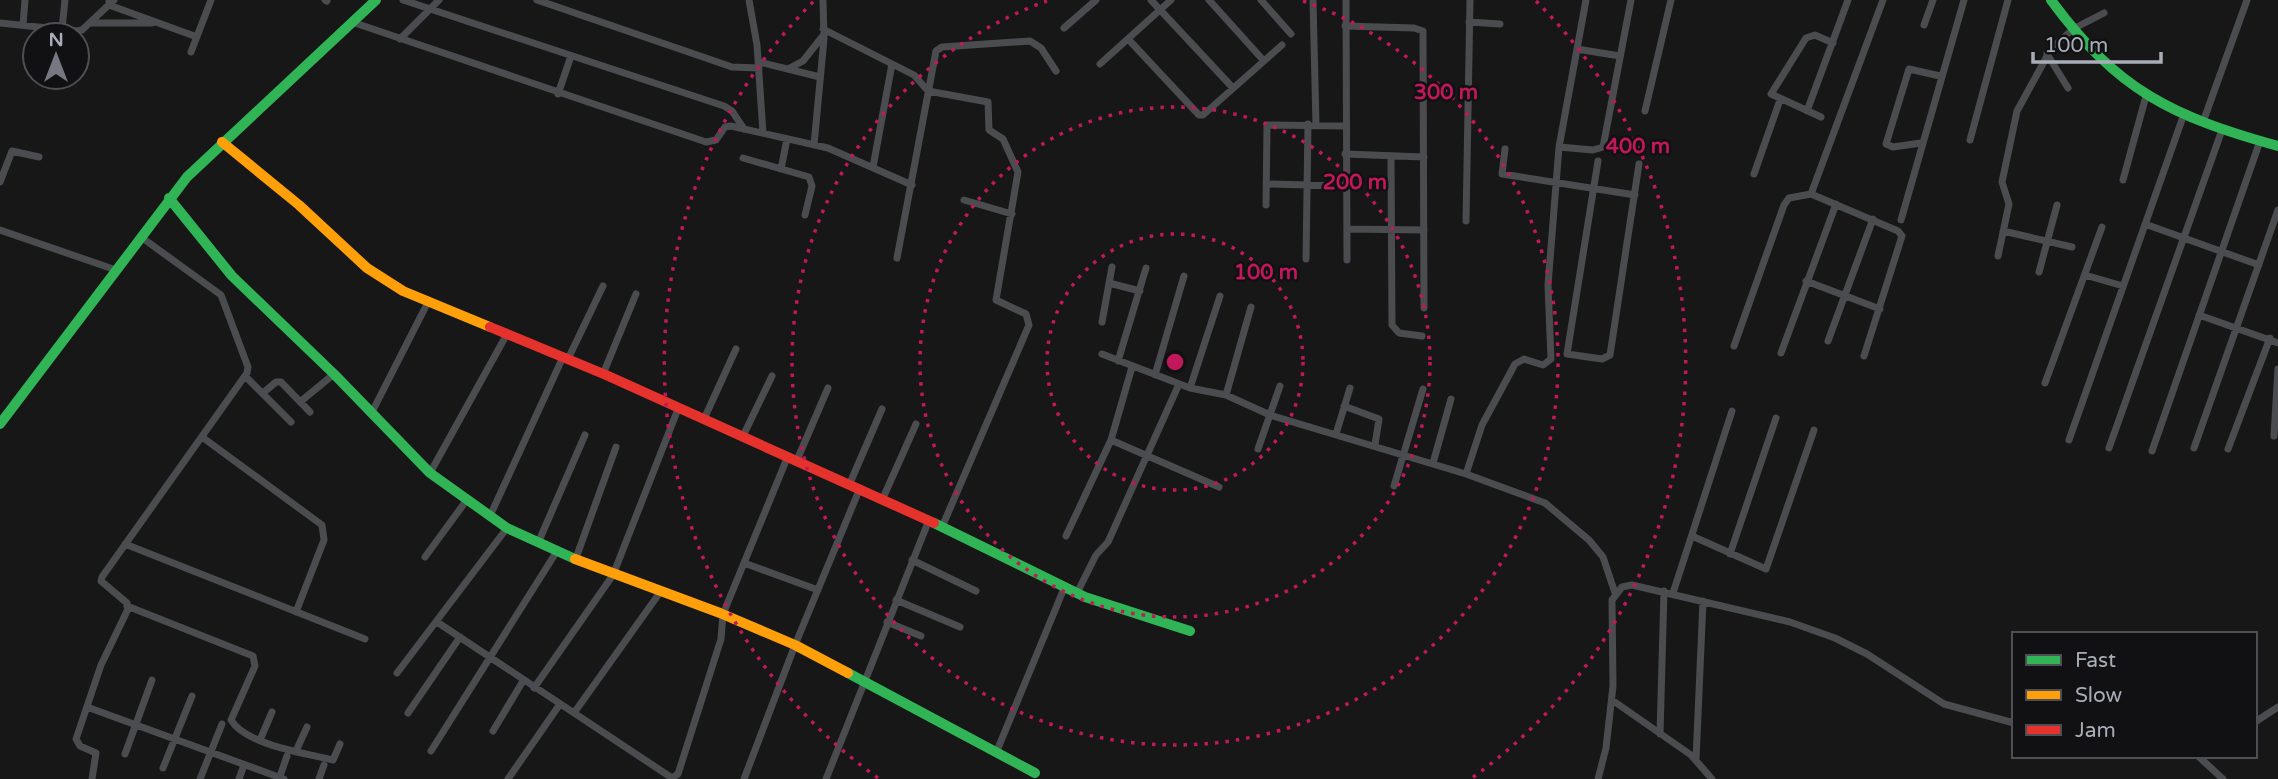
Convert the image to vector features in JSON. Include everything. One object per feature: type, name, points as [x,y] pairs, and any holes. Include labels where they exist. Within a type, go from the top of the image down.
[{"type":"street","points":[[23,21],[26,0]]},
{"type":"street","points":[[63,21],[65,0]]},
{"type":"street","points":[[191,52],[211,0]]},
{"type":"street","points":[[0,424],[169,198],[222,142],[376,0]]},
{"type":"street","points":[[403,0],[724,106],[732,111],[744,129]]},
{"type":"street","points":[[400,39],[439,0]]},
{"type":"street","points":[[537,0],[732,67],[759,65],[820,77]]},
{"type":"street","points":[[749,0],[759,65],[763,133]]},
{"type":"street","points":[[814,145],[823,0]]},
{"type":"street","points":[[1064,29],[1086,3],[1096,0]]},
{"type":"street","points":[[1151,0],[1233,88]]},
{"type":"street","points":[[1100,64],[1171,0]]},
{"type":"street","points":[[1209,0],[1264,61]]},
{"type":"street","points":[[1261,0],[1291,34]]},
{"type":"street","points":[[1306,259],[1307,186],[1312,125],[1312,0]]},
{"type":"street","points":[[1346,0],[1347,260]]},
{"type":"street","points":[[1466,221],[1470,0]]},
{"type":"street","points":[[1466,474],[1482,425],[1515,364],[1524,359],[1543,365],[1551,359],[1548,285],[1559,147],[1586,0]]},
{"type":"street","points":[[1559,147],[1592,150],[1603,147],[1630,0]]},
{"type":"street","points":[[1645,111],[1671,0]]},
{"type":"street","points":[[1807,111],[1848,0]]},
{"type":"street","points":[[1811,194],[1883,0]]},
{"type":"street","points":[[1924,25],[1933,0]]},
{"type":"street","points":[[1901,220],[1940,76],[1963,4],[1954,0]]},
{"type":"street","points":[[1970,140],[2008,0]]},
{"type":"street","points":[[2203,122],[2247,0]]},
{"type":"street","points":[[2053,1],[2073,29],[2115,75],[2146,96],[2222,130],[2278,146]]},
{"type":"street","points":[[91,21],[111,2],[197,37]]},
{"type":"street","points":[[1998,256],[2009,200],[2002,182],[2013,122],[2047,54],[2073,29],[2104,13]]},
{"type":"street","points":[[352,22],[706,142],[716,140],[725,127],[744,129],[814,145],[912,185]]},
{"type":"street","points":[[1469,22],[1500,23]]},
{"type":"street","points":[[0,23],[21,25]]},
{"type":"street","points":[[91,23],[158,23]]},
{"type":"street","points":[[1345,26],[1420,28],[1423,31],[1424,308]]},
{"type":"street","points":[[788,69],[815,50],[823,32]]},
{"type":"street","points":[[823,32],[914,75],[928,91],[988,102],[991,107],[989,130],[1003,139],[1018,172],[996,300],[1026,314],[1029,325],[942,527]]},
{"type":"street","points":[[1821,117],[1772,97],[1772,90],[1806,38],[1815,34],[1833,43]]},
{"type":"street","points":[[1129,40],[1199,115],[1282,46]]},
{"type":"street","points":[[897,258],[932,60],[942,47],[1030,41],[1041,48],[1056,71]]},
{"type":"street","points":[[1577,49],[1620,56]]},
{"type":"street","points":[[2047,54],[2068,88]]},
{"type":"street","points":[[558,94],[571,56]]},
{"type":"street","points":[[873,167],[892,64]]},
{"type":"street","points":[[1921,143],[1893,147],[1886,144],[1909,69],[1940,76]]},
{"type":"street","points":[[2123,180],[2146,96]]},
{"type":"street","points":[[1754,174],[1780,100]]},
{"type":"street","points":[[2069,440],[2184,114]]},
{"type":"street","points":[[1266,205],[1267,125],[1346,126]]},
{"type":"street","points":[[2109,448],[2222,130]]},
{"type":"street","points":[[781,169],[787,139]]},
{"type":"street","points":[[2152,450],[2260,141]]},
{"type":"street","points":[[222,142],[299,205],[382,280],[883,498],[1077,593],[1190,631]]},
{"type":"street","points":[[1505,149],[1502,174],[1635,195]]},
{"type":"street","points":[[0,183],[12,151],[39,157]]},
{"type":"street","points":[[1345,154],[1424,157]]},
{"type":"street","points":[[1391,156],[1392,325],[1399,334],[1422,336]]},
{"type":"street","points":[[743,158],[812,181],[805,215]]},
{"type":"street","points":[[1598,161],[1569,356],[1602,359],[1610,355],[1639,164]]},
{"type":"street","points":[[1266,184],[1346,186]]},
{"type":"street","points":[[1734,346],[1784,205],[1790,198],[1811,194],[1873,219],[1902,236],[1864,356]]},
{"type":"street","points":[[169,198],[232,276],[290,335],[334,374],[370,415],[429,473],[466,501],[507,528],[538,543],[612,575],[723,614],[795,645],[864,679],[1035,773]]},
{"type":"street","points":[[964,201],[1012,214]]},
{"type":"street","points":[[1781,353],[1836,204]]},
{"type":"street","points":[[2039,272],[2057,205]]},
{"type":"street","points":[[2194,448],[2278,210]]},
{"type":"street","points":[[1828,341],[1873,219]]},
{"type":"street","points":[[2145,224],[2259,265]]},
{"type":"street","points":[[2045,383],[2102,228]]},
{"type":"street","points":[[1347,229],[1424,230]]},
{"type":"street","points":[[0,230],[116,270]]},
{"type":"street","points":[[2003,231],[2072,247]]},
{"type":"street","points":[[141,237],[221,295],[248,367],[245,376],[101,581],[127,606],[253,656],[255,666],[230,720],[236,726],[260,740],[333,760],[340,744]]},
{"type":"street","points":[[1102,322],[1112,267]]},
{"type":"street","points":[[1118,361],[1146,268]]},
{"type":"street","points":[[2085,275],[2123,286]]},
{"type":"street","points":[[1155,375],[1184,276]]},
{"type":"street","points":[[1806,281],[1880,309]]},
{"type":"street","points":[[1109,284],[1140,291]]},
{"type":"street","points":[[490,516],[603,286]]},
{"type":"street","points":[[603,374],[636,294]]},
{"type":"street","points":[[1190,388],[1220,296]]},
{"type":"street","points":[[370,415],[428,302]]},
{"type":"street","points":[[1226,395],[1251,307]]},
{"type":"street","points":[[2199,315],[2278,343]]},
{"type":"street","points":[[429,473],[507,334]]},
{"type":"street","points":[[2228,449],[2270,338]]},
{"type":"street","points":[[704,419],[736,349]]},
{"type":"street","points":[[1102,354],[1190,388],[1226,395],[1270,415],[1513,489],[1558,513],[1589,540],[1603,557],[1615,593],[1611,610],[1612,700],[1606,748],[1598,779]]},
{"type":"street","points":[[1066,536],[1111,440],[1132,367]]},
{"type":"street","points":[[2274,436],[2278,369]]},
{"type":"street","points":[[300,402],[334,374]]},
{"type":"street","points":[[245,376],[291,422]]},
{"type":"street","points":[[743,436],[772,376]]},
{"type":"street","points":[[263,393],[276,382],[281,382],[310,412]]},
{"type":"street","points":[[1077,593],[1096,555],[1108,541],[1179,384]]},
{"type":"street","points":[[1258,449],[1280,386]]},
{"type":"street","points":[[438,622],[672,778],[678,774],[716,657],[723,614],[792,458],[828,388]]},
{"type":"street","points":[[1336,434],[1350,388]]},
{"type":"street","points":[[1394,486],[1423,389]]},
{"type":"street","points":[[1433,463],[1451,399]]},
{"type":"street","points":[[1344,406],[1380,419],[1375,445]]},
{"type":"street","points":[[534,688],[612,575],[678,408]]},
{"type":"street","points":[[744,779],[818,590],[882,409]]},
{"type":"street","points":[[1673,593],[1732,411]]},
{"type":"street","points":[[1730,554],[1776,418]]},
{"type":"street","points":[[883,498],[916,425]]},
{"type":"street","points":[[1692,536],[1766,569],[1814,430]]},
{"type":"street","points":[[538,543],[585,435]]},
{"type":"street","points":[[202,437],[322,525],[324,540],[296,612]]},
{"type":"street","points":[[1111,440],[1219,487]]},
{"type":"street","points":[[576,558],[616,447]]},
{"type":"street","points":[[425,557],[466,501]]},
{"type":"street","points":[[826,779],[929,520]]},
{"type":"street","points":[[397,673],[507,528]]},
{"type":"street","points":[[125,544],[365,639]]},
{"type":"street","points":[[431,751],[557,551]]},
{"type":"street","points":[[912,561],[976,592]]},
{"type":"street","points":[[744,563],[818,590]]},
{"type":"street","points":[[1615,593],[1622,587],[1632,585],[1790,622],[1835,638],[1867,654],[1944,705],[2012,722]]},
{"type":"street","points":[[996,752],[1065,586]]},
{"type":"street","points":[[574,713],[661,591]]},
{"type":"street","points":[[1660,734],[1664,591]]},
{"type":"street","points":[[896,600],[960,627]]},
{"type":"street","points":[[1696,760],[1703,601]]},
{"type":"street","points":[[92,779],[96,753],[77,744],[101,665],[126,614],[127,606]]},
{"type":"street","points":[[887,622],[920,636]]},
{"type":"street","points":[[408,713],[460,636]]},
{"type":"street","points":[[125,754],[152,680]]},
{"type":"street","points":[[493,731],[523,681]]},
{"type":"street","points":[[163,768],[192,696]]},
{"type":"street","points":[[1612,700],[1696,760],[1712,779]]},
{"type":"street","points":[[508,779],[560,705]]},
{"type":"street","points":[[87,707],[281,778],[287,756]]},
{"type":"street","points":[[2257,721],[2278,707]]},
{"type":"street","points":[[260,740],[272,712]]},
{"type":"street","points":[[200,779],[222,724]]},
{"type":"street","points":[[296,751],[307,727]]},
{"type":"street","points":[[2200,758],[2223,779]]},
{"type":"street","points":[[239,779],[244,765]]},
{"type":"street","points":[[319,779],[324,765]]},
{"type":"traffic: fast","points":[[0,424],[187,177],[376,0]]},
{"type":"traffic: fast","points":[[2051,0],[2100,57],[2150,96],[2207,123],[2278,146]]},
{"type":"traffic: fast","points":[[169,198],[232,276],[334,374],[430,473],[507,528],[575,559]]},
{"type":"traffic: fast","points":[[934,523],[1085,597],[1190,631]]},
{"type":"traffic: fast","points":[[848,673],[1035,773]]},
{"type":"traffic: slow","points":[[222,142],[299,205],[367,268],[403,291],[490,327]]},
{"type":"traffic: slow","points":[[575,559],[720,613],[795,645],[848,673]]},
{"type":"traffic: jam","points":[[490,327],[606,375],[934,523]]}]
